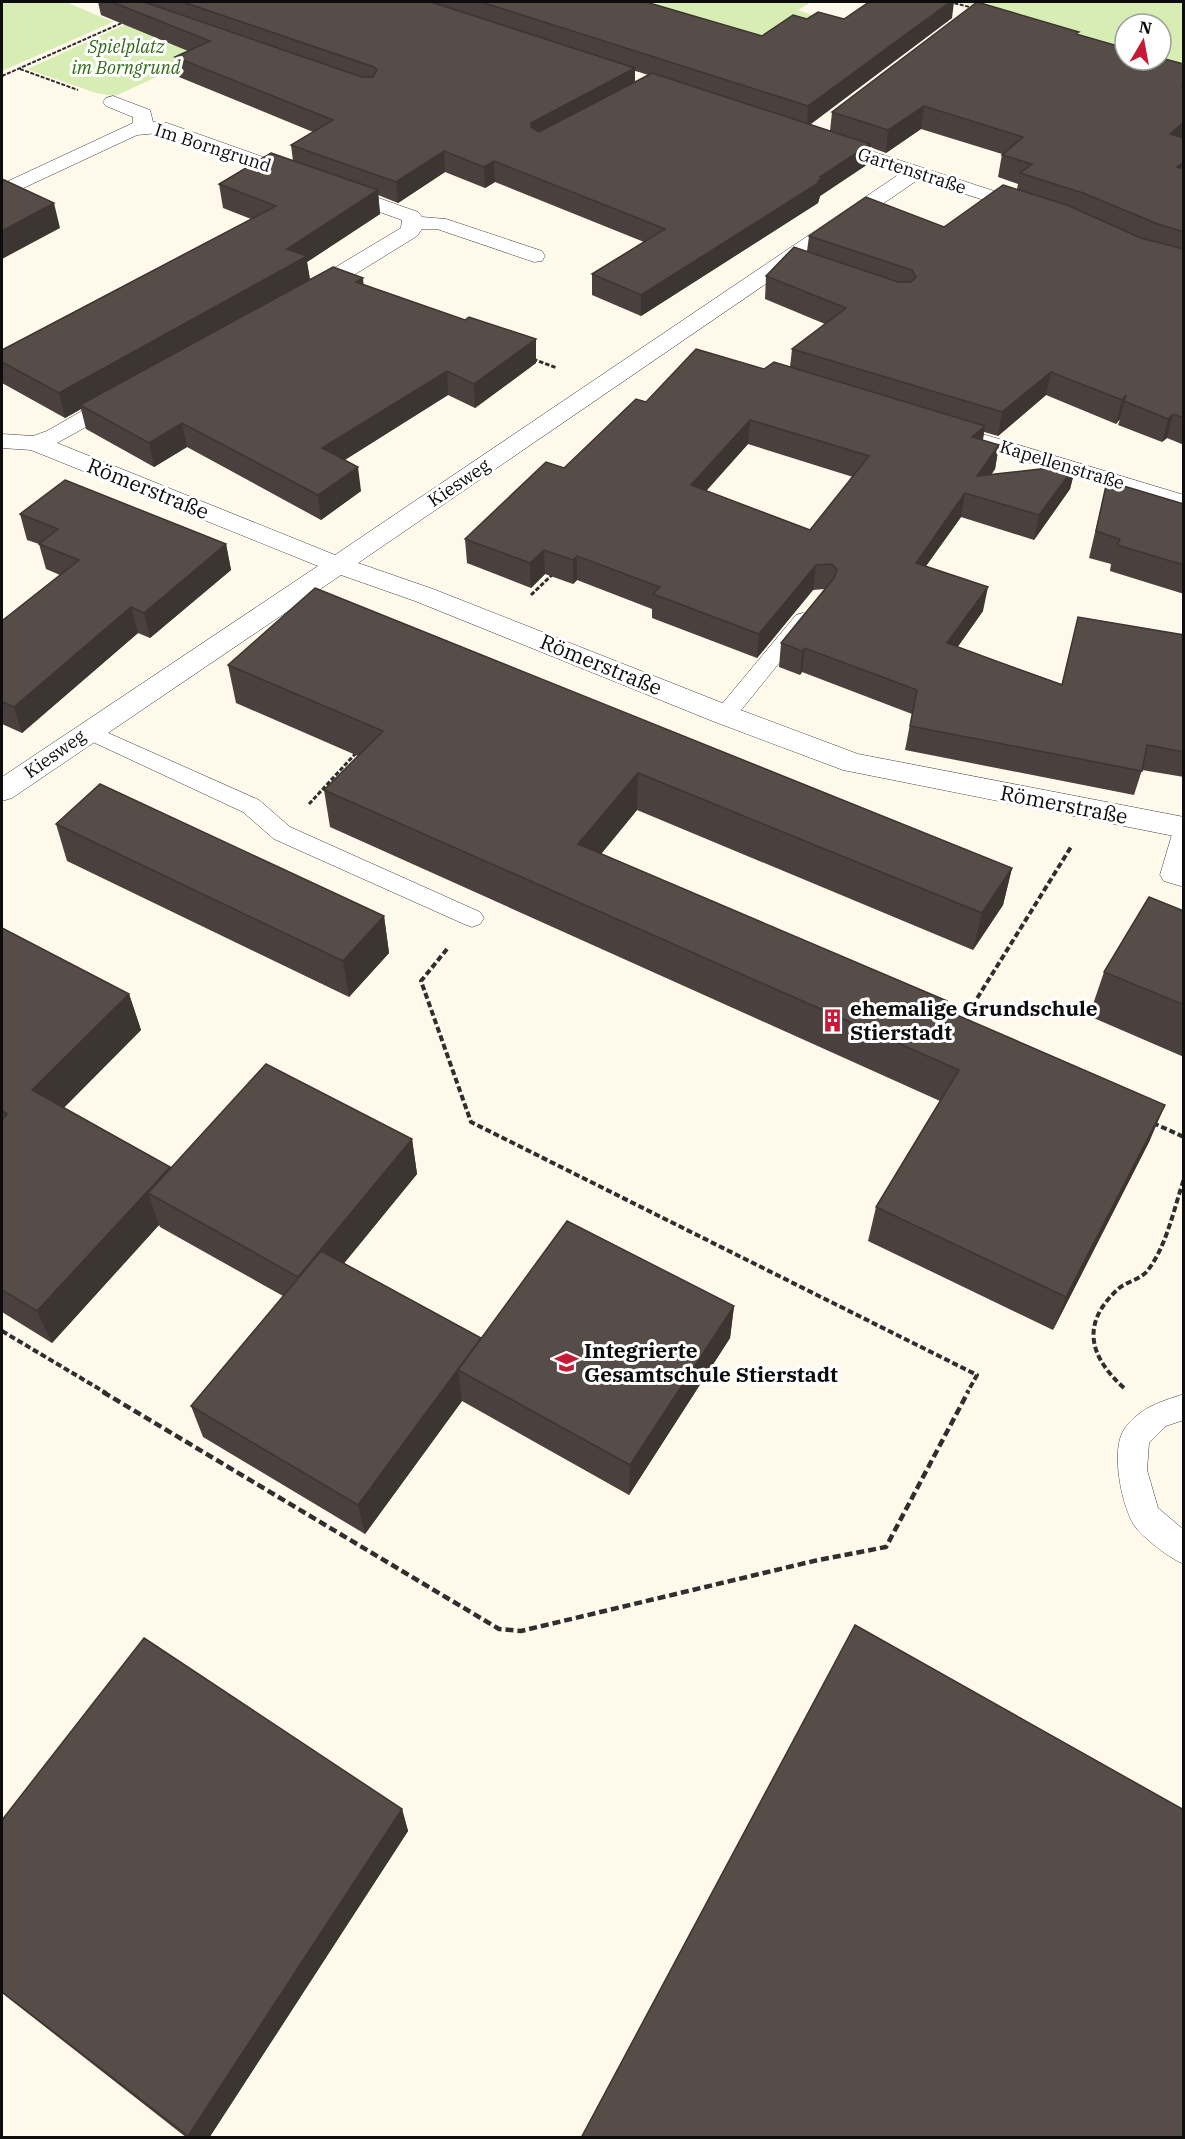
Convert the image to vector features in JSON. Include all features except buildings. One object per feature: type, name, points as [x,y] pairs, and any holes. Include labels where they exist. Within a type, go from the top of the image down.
[{"type":"street","name":"Im Borngrund","points":[[113,102],[143,114],[143,127]]},
{"type":"street","name":"Gartenstraße","points":[[828,123],[809,136],[915,173],[1048,215]]},
{"type":"street","name":"Im Borngrund","points":[[2,192],[133,129],[160,127],[411,216],[414,223],[439,223],[534,256]]},
{"type":"street","name":"Kiesweg","points":[[2,791],[88,731],[605,386],[676,348],[797,263],[915,173]]},
{"type":"street","points":[[287,305],[410,232],[414,223]]},
{"type":"street","points":[[2,441],[35,443],[55,436],[146,385]]},
{"type":"street","name":"Kapellenstraße","points":[[935,427],[1184,503]]},
{"type":"street","name":"Römerstraße","points":[[35,443],[338,565],[424,595],[725,715],[853,763],[1184,829]]},
{"type":"lane","points":[[725,715],[814,606]]},
{"type":"lane","points":[[88,731],[251,806],[282,833],[472,918]]},
{"type":"lane","points":[[1184,829],[1172,875],[1184,879]]},
{"type":"lane","points":[[1170,1411],[1135,1438],[1132,1470],[1145,1516],[1184,1550]]},
{"type":"path","points":[[949,2],[980,9]]},
{"type":"path","points":[[2,76],[134,18]]},
{"type":"path","points":[[20,68],[113,102]]},
{"type":"path","points":[[528,357],[605,386]]},
{"type":"path","points":[[501,625],[557,569]]},
{"type":"path","points":[[282,833],[363,746]]},
{"type":"path","points":[[957,1030],[1055,876]]},
{"type":"path","points":[[2,1331],[499,1629],[521,1631],[886,1546],[977,1375],[471,1122],[421,981],[443,954]]},
{"type":"path","points":[[1151,1122],[1184,1137]]},
{"type":"path","points":[[1170,1411],[1106,1373],[1099,1362],[1091,1337],[1100,1312],[1118,1289],[1148,1271],[1166,1231],[1184,1179]]},
{"type":"green space","points":[[2,2],[66,2],[113,22],[2,71]]},
{"type":"green space","points":[[598,2],[811,2],[798,10],[815,16],[764,52]]},
{"type":"green space","points":[[959,2],[1183,2],[1183,64],[1173,61],[1173,12],[1113,12],[1113,45]]},
{"type":"green space","name":"Spielplatz im Borngrund","points":[[133,21],[224,46],[115,96],[96,93],[27,69]]},
{"type":"place","name":"ehemalige Grundschule Stierstadt","points":[[832,1021]]},
{"type":"place","name":"Integrierte Gesamtschule Stierstadt","points":[[566,1363]]}]
